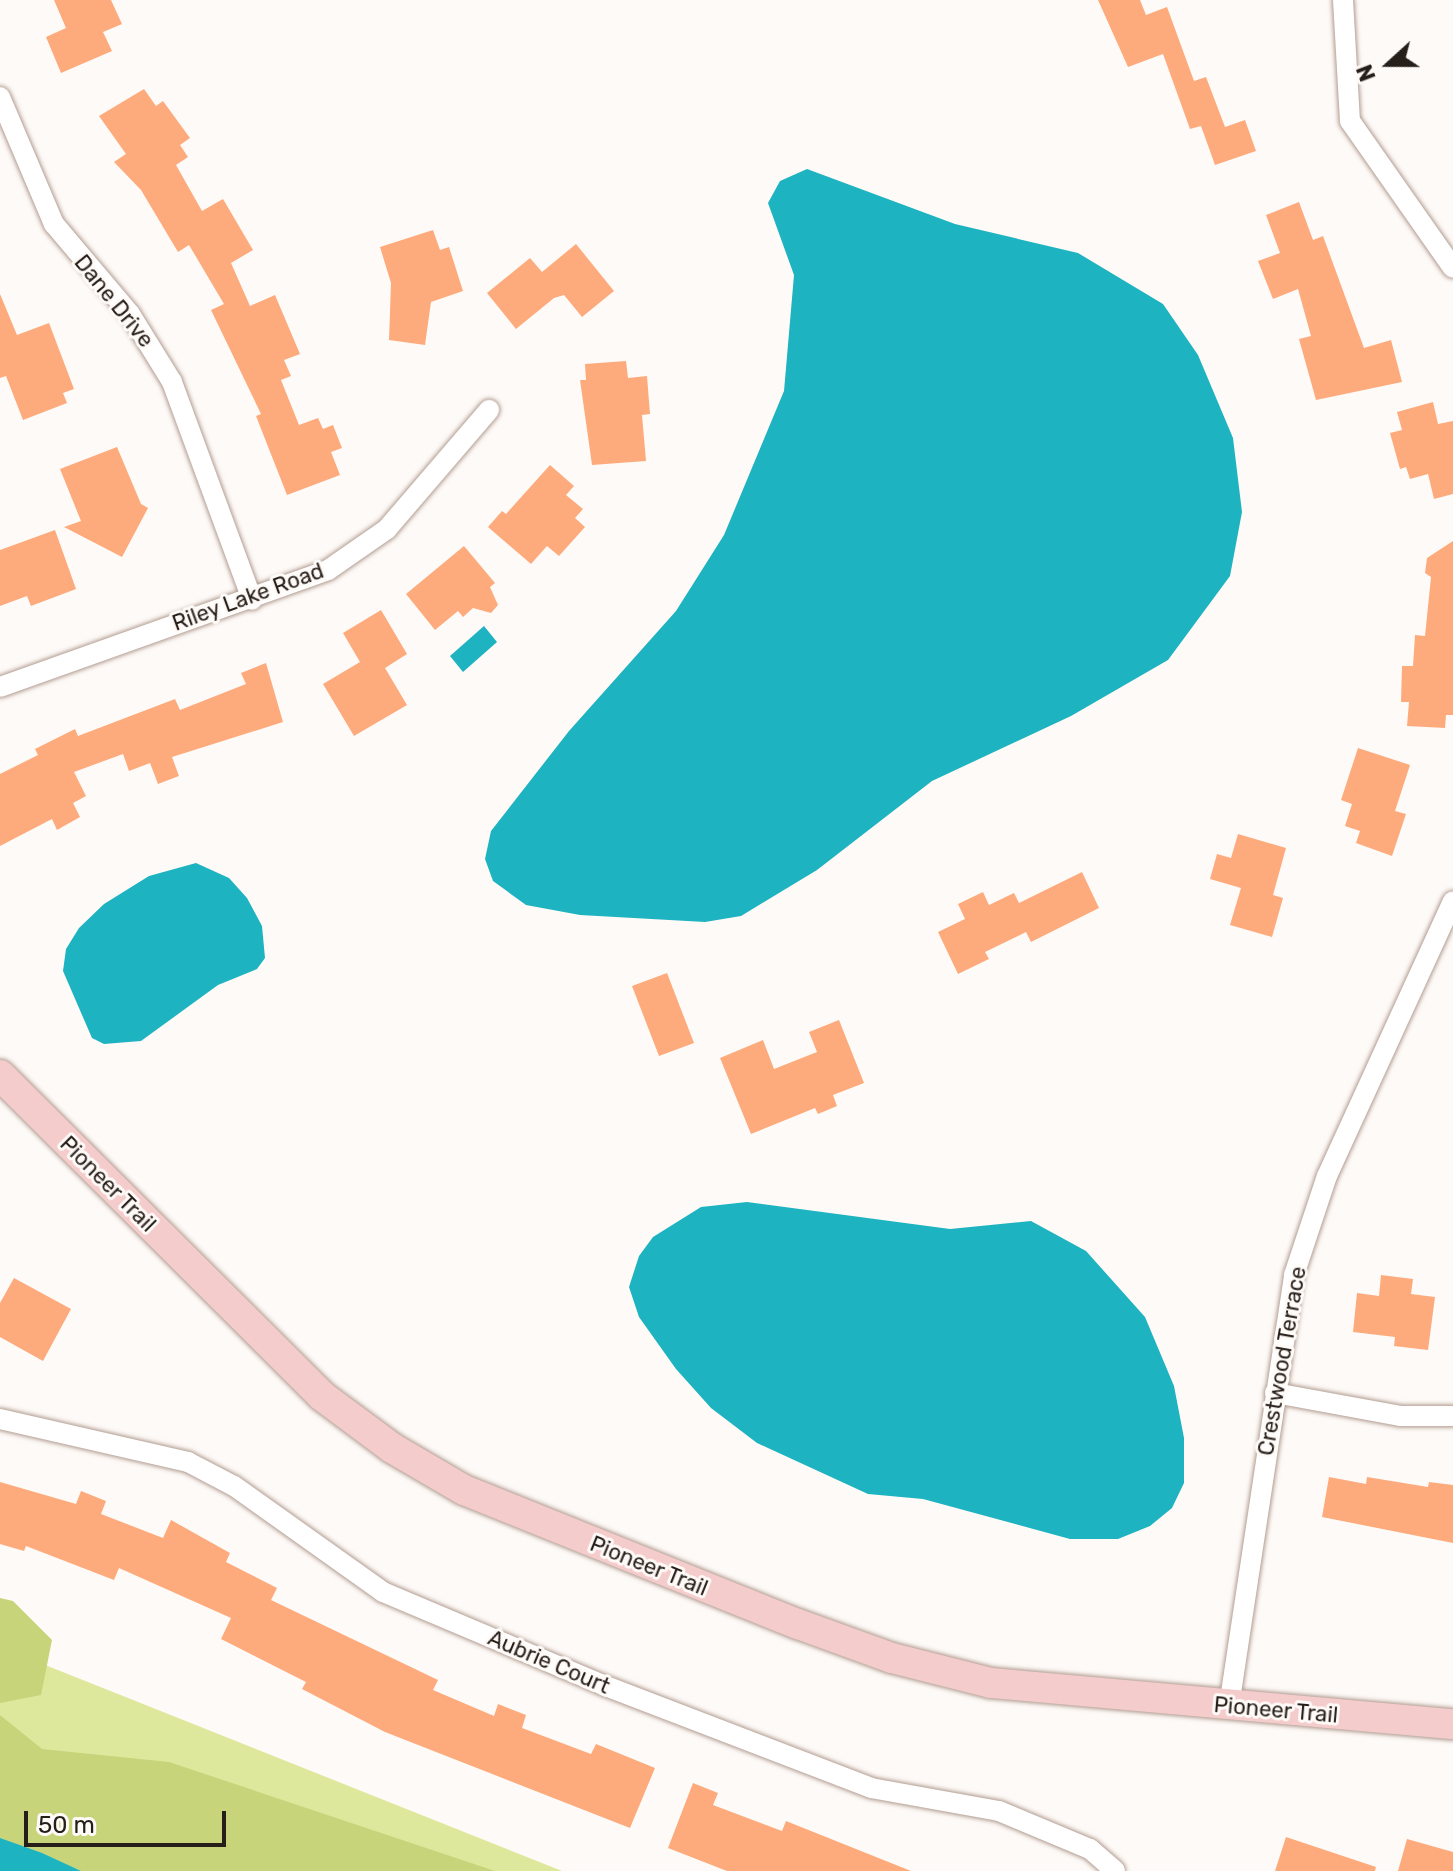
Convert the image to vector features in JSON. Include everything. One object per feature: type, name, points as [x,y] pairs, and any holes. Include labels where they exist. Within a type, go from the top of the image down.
[{"type":"main road","name":"Pioneer Trail","points":[[0,1075],[322,1396],[392,1448],[464,1490],[892,1658],[991,1683],[1453,1724]]},
{"type":"street","points":[[1343,0],[1350,121],[1453,268]]},
{"type":"street","name":"Dane Drive","points":[[0,97],[9,143],[54,224],[130,314],[172,382],[252,600]]},
{"type":"street","name":"Riley Lake Road","points":[[0,687],[252,600],[328,570],[368,545],[413,502],[489,410]]},
{"type":"street","name":"Crestwood Terrace","points":[[1229,1706],[1294,1275],[1327,1176],[1453,901]]},
{"type":"street","points":[[1275,1393],[1400,1416],[1453,1416]]},
{"type":"street","name":"Aubrie Court","points":[[0,1419],[188,1462],[234,1486],[383,1592],[603,1685],[871,1788],[999,1811],[1090,1849],[1115,1871]]},
{"type":"green space","points":[[0,1598],[13,1601],[52,1640],[41,1695],[0,1703]]},
{"type":"green space","points":[[0,1647],[562,1871],[13,1871],[0,1866]]},
{"type":"green space","points":[[0,1715],[42,1749],[169,1762],[495,1871],[81,1871],[0,1838]]},
{"type":"water","points":[[807,169],[955,224],[1078,253],[1163,304],[1198,355],[1233,438],[1242,512],[1230,576],[1168,660],[1071,716],[932,781],[817,870],[741,916],[705,922],[580,915],[526,905],[493,881],[485,859],[491,831],[569,731],[676,611],[724,535],[784,391],[794,275],[768,203],[780,181]]},
{"type":"water","points":[[484,626],[497,642],[463,672],[450,656]]},
{"type":"water","points":[[196,863],[229,878],[247,898],[262,926],[265,958],[257,969],[218,985],[141,1041],[104,1044],[92,1038],[63,971],[66,949],[79,928],[104,904],[149,876]]},
{"type":"water","points":[[747,1202],[950,1229],[1031,1221],[1086,1251],[1145,1317],[1174,1386],[1184,1438],[1184,1483],[1172,1508],[1150,1526],[1118,1539],[1070,1539],[923,1499],[868,1494],[757,1443],[711,1408],[676,1369],[639,1317],[629,1287],[639,1256],[653,1237],[701,1207]]},
{"type":"water","points":[[0,1838],[42,1853],[81,1871],[0,1871]]},
{"type":"building","points":[[54,0],[111,0],[122,24],[103,32],[112,51],[61,73],[46,37],[66,28]]},
{"type":"building","points":[[1098,0],[1140,0],[1146,15],[1167,7],[1194,81],[1206,77],[1225,127],[1245,120],[1256,151],[1215,165],[1201,126],[1190,129],[1163,54],[1128,67]]},
{"type":"building","points":[[144,89],[156,106],[163,101],[190,138],[180,145],[188,157],[176,165],[202,211],[223,199],[253,250],[231,263],[250,306],[275,295],[300,354],[284,360],[291,376],[281,380],[299,425],[318,418],[323,429],[333,425],[342,448],[331,452],[340,475],[287,495],[256,416],[261,414],[211,310],[224,304],[189,245],[178,252],[141,190],[114,162],[126,154],[99,116]]},
{"type":"building","points":[[1299,202],[1313,240],[1323,236],[1364,348],[1391,340],[1402,382],[1316,400],[1299,339],[1311,336],[1298,289],[1273,299],[1258,261],[1280,253],[1266,215]]},
{"type":"building","points":[[433,230],[440,250],[449,247],[463,291],[431,302],[425,345],[389,340],[391,283],[380,247]]},
{"type":"building","points":[[576,244],[614,291],[582,317],[564,295],[554,298],[516,329],[487,293],[530,258],[542,272]]},
{"type":"building","points":[[0,294],[17,335],[49,323],[74,389],[63,393],[67,403],[23,420],[6,376],[0,378]]},
{"type":"building","points":[[626,361],[628,378],[647,376],[650,414],[642,415],[646,461],[592,465],[580,380],[586,380],[585,364]]},
{"type":"building","points":[[1433,402],[1438,424],[1453,421],[1453,494],[1434,499],[1428,474],[1410,479],[1406,467],[1400,469],[1390,433],[1402,430],[1397,412]]},
{"type":"building","points":[[117,447],[141,504],[148,508],[122,557],[64,527],[81,521],[60,469]]},
{"type":"building","points":[[550,465],[574,486],[566,495],[583,509],[575,518],[585,527],[559,556],[547,546],[531,564],[488,527],[502,511],[506,514]]},
{"type":"building","points":[[55,530],[76,589],[31,606],[27,596],[0,606],[0,550]]},
{"type":"building","points":[[1453,541],[1453,715],[1446,715],[1445,728],[1407,726],[1409,702],[1401,702],[1402,666],[1413,666],[1415,635],[1425,636],[1431,577],[1425,573],[1427,558]]},
{"type":"building","points":[[464,546],[495,583],[490,587],[498,605],[491,613],[473,608],[463,617],[458,611],[435,630],[406,594]]},
{"type":"building","points":[[381,610],[407,654],[385,668],[407,705],[354,736],[323,684],[360,662],[343,633]]},
{"type":"building","points":[[266,663],[283,722],[172,757],[179,776],[158,784],[150,763],[129,771],[123,754],[74,772],[86,796],[73,803],[80,817],[57,830],[52,819],[0,846],[0,774],[38,755],[35,749],[75,729],[78,736],[175,699],[180,710],[246,684],[241,673]]},
{"type":"building","points":[[1358,748],[1410,765],[1395,811],[1406,814],[1392,856],[1356,843],[1360,831],[1345,826],[1352,804],[1341,800]]},
{"type":"building","points":[[1238,834],[1286,848],[1273,895],[1283,898],[1272,937],[1230,925],[1241,888],[1210,879],[1217,854],[1231,858]]},
{"type":"building","points":[[1082,872],[1099,908],[1031,942],[1026,932],[985,952],[989,959],[958,974],[938,932],[965,919],[958,904],[983,892],[989,905],[1014,893],[1019,903]]},
{"type":"building","points":[[667,973],[694,1043],[659,1056],[632,986]]},
{"type":"building","points":[[839,1020],[864,1083],[833,1095],[837,1106],[818,1114],[815,1108],[751,1134],[720,1058],[763,1040],[774,1069],[817,1052],[809,1032]]},
{"type":"building","points":[[1381,1275],[1413,1279],[1411,1294],[1435,1297],[1428,1350],[1394,1346],[1395,1337],[1353,1332],[1357,1293],[1379,1296]]},
{"type":"building","points":[[14,1278],[71,1309],[43,1361],[0,1337],[0,1303]]},
{"type":"building","points":[[1329,1477],[1366,1484],[1367,1477],[1428,1487],[1429,1482],[1453,1485],[1453,1543],[1322,1517]]},
{"type":"building","points":[[0,1482],[76,1504],[81,1491],[106,1501],[101,1514],[163,1538],[171,1520],[230,1553],[226,1562],[277,1588],[271,1600],[438,1680],[433,1690],[494,1716],[498,1704],[526,1715],[522,1728],[591,1754],[596,1744],[655,1768],[630,1828],[385,1732],[302,1689],[306,1682],[221,1639],[231,1618],[119,1568],[114,1580],[26,1546],[24,1551],[0,1544]]},
{"type":"building","points":[[693,1783],[718,1793],[713,1805],[782,1831],[786,1821],[911,1871],[727,1871],[668,1848]]},
{"type":"building","points":[[1286,1837],[1376,1867],[1375,1871],[1275,1871]]},
{"type":"building","points":[[1407,1839],[1453,1852],[1453,1871],[1398,1871]]}]
